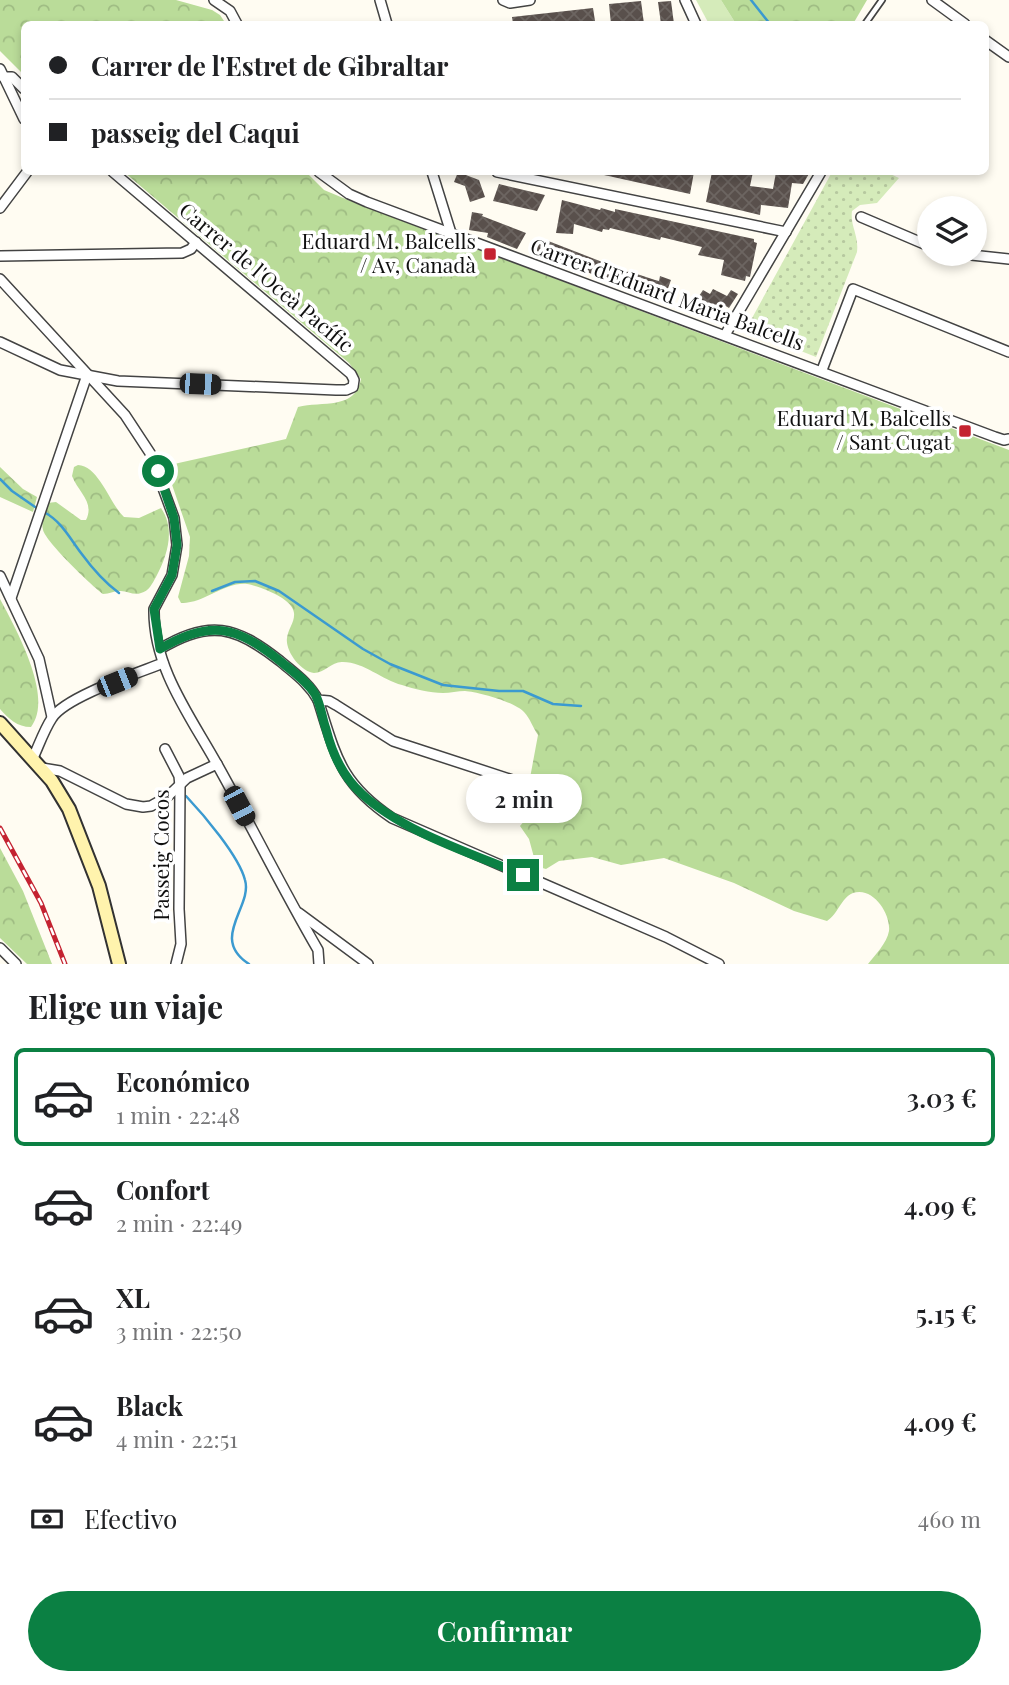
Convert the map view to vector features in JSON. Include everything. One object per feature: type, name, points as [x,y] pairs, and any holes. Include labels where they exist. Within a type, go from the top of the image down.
[{"type":"street","points":[[214,0],[230,11],[235,21]]},
{"type":"street","points":[[380,0],[386,21]]},
{"type":"street","points":[[503,0],[510,3],[530,0]]},
{"type":"street","points":[[685,0],[695,21]]},
{"type":"street","points":[[932,0],[961,21]]},
{"type":"street","points":[[989,43],[1009,57]]},
{"type":"street","points":[[2,74],[12,77],[21,86]]},
{"type":"street","points":[[2,74],[21,113]]},
{"type":"street","points":[[0,208],[25,175]]},
{"type":"street","name":"Carrer de l'Oceà Pacífic","points":[[87,375],[132,382],[336,390],[351,388],[354,380],[351,374],[117,175]]},
{"type":"street","name":"Carrer d'Eduard Maria Balcells","points":[[323,175],[349,194],[995,437],[1009,439]]},
{"type":"street","points":[[433,175],[451,233]]},
{"type":"street","points":[[511,175],[786,232]]},
{"type":"street","points":[[725,335],[819,175]]},
{"type":"street","points":[[861,217],[917,241]]},
{"type":"street","points":[[0,256],[182,253],[191,249],[196,242]]},
{"type":"street","points":[[987,257],[1009,259]]},
{"type":"street","points":[[0,279],[135,428],[158,471],[174,518],[177,545],[175,565],[154,609],[163,663],[183,707],[217,764],[317,950],[320,964]]},
{"type":"street","points":[[822,370],[853,289],[1009,352]]},
{"type":"street","points":[[0,342],[60,370],[87,375]]},
{"type":"street","points":[[11,598],[87,375]]},
{"type":"street","points":[[0,576],[39,659],[52,717]]},
{"type":"street","points":[[160,649],[197,631],[238,633],[268,651],[304,681],[318,700],[341,768],[359,792],[392,818],[666,937],[719,964]]},
{"type":"street","points":[[33,758],[52,717],[62,708],[79,698],[163,663]]},
{"type":"street","points":[[318,700],[329,701],[393,741],[543,790]]},
{"type":"street","points":[[0,723],[52,781],[73,818],[103,899],[119,964]]},
{"type":"street","name":"Passeig Cocos","points":[[165,749],[179,776],[180,786],[181,944],[176,964]]},
{"type":"street","points":[[42,768],[60,771],[127,804],[150,806],[167,797],[187,778],[217,764]]},
{"type":"street","points":[[295,910],[368,964]]},
{"type":"street","points":[[0,948],[16,964]]},
{"type":"lane","points":[[867,21],[882,0]]},
{"type":"green space","points":[[0,0],[176,0],[212,10],[224,21],[21,21],[21,72],[0,51]]},
{"type":"green space","points":[[696,0],[721,0],[734,21],[707,21]]},
{"type":"green space","points":[[721,0],[867,0],[855,21],[734,21]]},
{"type":"green space","points":[[128,175],[309,175],[324,190],[360,205],[1009,450],[1009,964],[868,964],[886,940],[889,924],[884,910],[874,897],[860,892],[849,895],[827,921],[794,911],[734,883],[664,858],[621,865],[592,857],[559,861],[546,869],[539,867],[529,839],[520,826],[525,820],[541,821],[551,807],[554,797],[548,785],[530,778],[538,735],[528,717],[519,708],[496,698],[471,692],[438,693],[412,688],[351,663],[339,662],[318,672],[309,672],[295,660],[287,643],[294,616],[292,608],[282,598],[259,587],[239,584],[198,600],[181,603],[178,597],[189,556],[190,537],[169,476],[174,464],[286,439],[298,407],[345,400],[358,389],[361,379],[349,363]]},
{"type":"green space","points":[[830,175],[892,175],[899,178],[877,203],[860,205],[852,211],[857,252],[816,357],[746,329]]},
{"type":"green space","points":[[0,467],[23,489],[37,497],[33,512],[0,497]]},
{"type":"green space","points":[[74,467],[85,467],[98,478],[124,517],[139,518],[161,508],[166,516],[169,534],[166,552],[155,580],[144,592],[135,594],[119,591],[103,594],[46,536],[42,523],[47,503],[56,502],[81,520],[86,520],[87,502],[72,476]]},
{"type":"green space","points":[[0,599],[23,644],[36,681],[37,714],[31,727],[14,722],[0,709]]},
{"type":"green space","points":[[0,848],[23,891],[52,964],[27,964],[0,938]]},
{"type":"building","points":[[641,1],[644,21],[611,21],[609,4]]},
{"type":"building","points":[[671,1],[674,21],[661,21],[658,2]]},
{"type":"building","points":[[593,8],[595,21],[513,21],[512,17]]},
{"type":"building","points":[[457,175],[479,180],[485,197],[470,202],[465,186],[454,182]]},
{"type":"building","points":[[604,175],[693,175],[690,194]]},
{"type":"building","points":[[711,175],[752,175],[750,186],[773,189],[775,175],[808,175],[803,184],[792,183],[788,208],[761,205],[760,215],[706,202]]},
{"type":"building","points":[[499,184],[545,195],[537,211],[493,201]]},
{"type":"building","points":[[562,200],[600,210],[601,208],[615,212],[615,209],[754,239],[757,243],[750,277],[746,276],[745,281],[721,275],[724,260],[698,255],[702,247],[661,237],[660,240],[610,228],[603,229],[602,232],[574,224],[573,234],[556,233]]},
{"type":"building","points":[[472,212],[483,214],[482,216],[526,233],[517,249],[487,237],[488,233],[469,230]]},
{"type":"building","points":[[538,237],[628,272],[659,281],[660,276],[671,280],[663,302],[534,254]]},
{"type":"building","points":[[713,289],[727,296],[731,290],[738,294],[729,308],[724,305],[717,313],[705,304],[701,310],[693,305],[703,290],[710,294]]},
{"type":"waterway","points":[[751,0],[768,21]]},
{"type":"waterway","points":[[0,479],[38,509]]},
{"type":"waterway","points":[[44,512],[60,525],[94,569],[119,593]]},
{"type":"waterway","points":[[212,591],[235,582],[255,581],[279,591],[363,649],[390,664],[443,685],[523,691],[553,704],[581,706]]},
{"type":"waterway","points":[[186,796],[220,836],[236,859],[245,880],[246,890],[232,933],[238,954],[249,964]]},
{"type":"railway","points":[[0,828],[41,903],[65,964]]},
{"type":"place","name":"Eduard M. Balcells / Av, Canadà","points":[[490,254]]},
{"type":"place","name":"Eduard M. Balcells / Sant Cugat","points":[[965,431]]},
{"type":"route","points":[[158,471],[177,533],[172,575],[154,609],[160,649],[197,631],[226,631],[250,639],[304,681],[315,694],[337,761],[359,792],[392,818],[523,875]]}]
